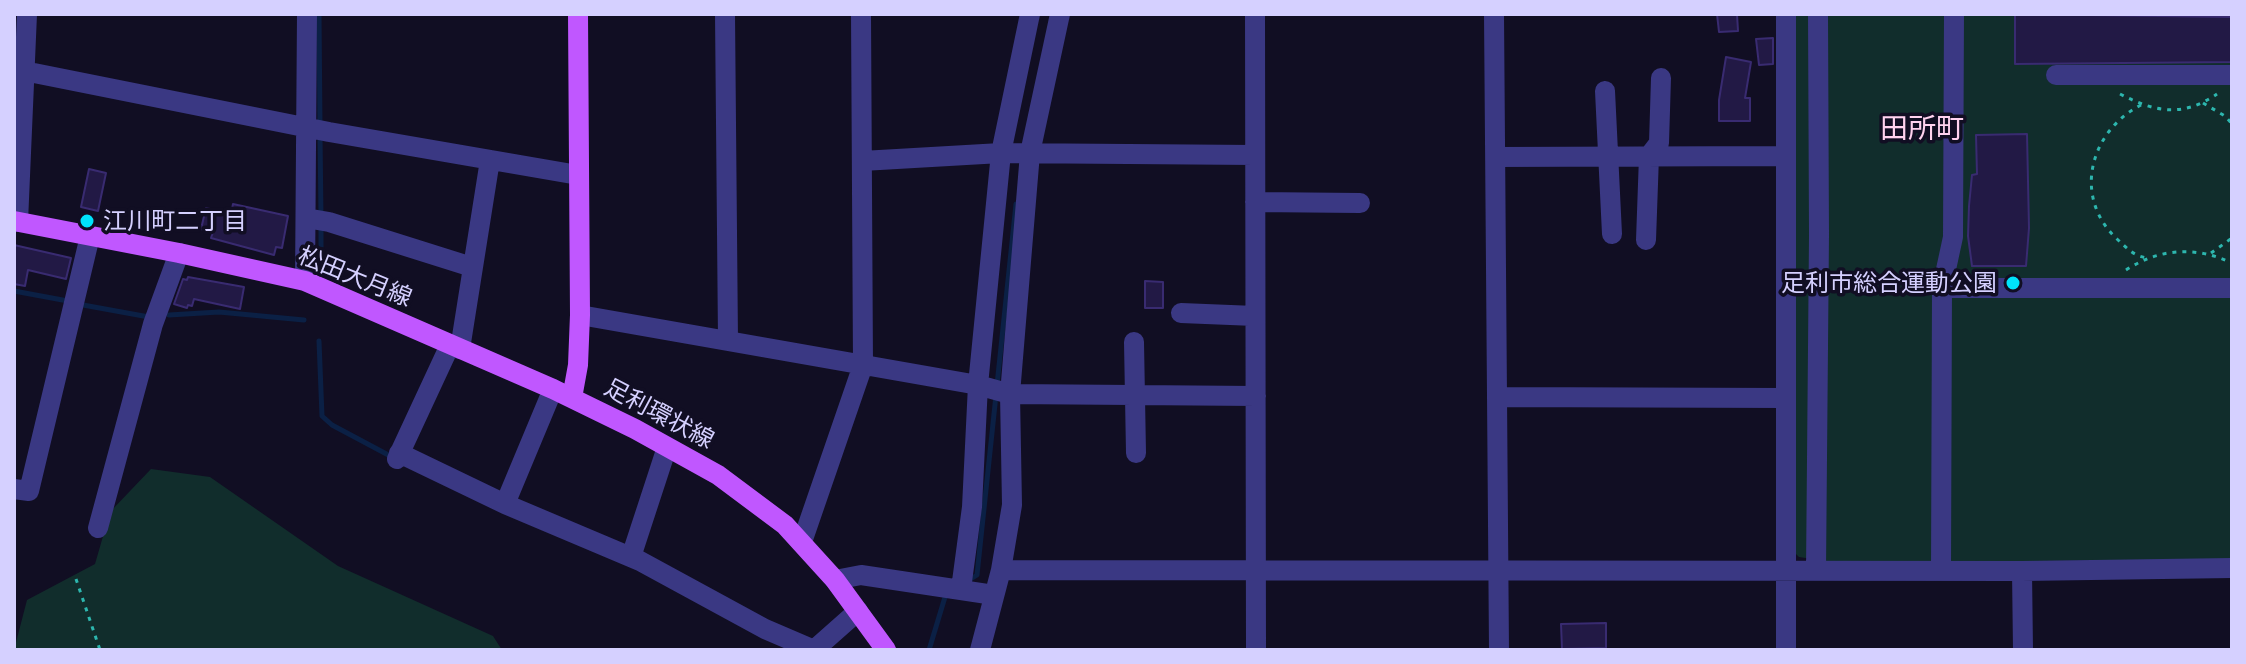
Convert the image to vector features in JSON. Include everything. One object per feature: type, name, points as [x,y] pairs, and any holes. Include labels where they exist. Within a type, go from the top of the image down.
[{"type":"main road","name":"足利環状線","points":[[578,14],[580,315],[578,365],[572,398],[718,475],[767,509],[802,542],[835,580],[886,650]]},
{"type":"main road","name":"松田大月線","points":[[16,222],[305,281],[572,398]]},
{"type":"street","points":[[16,222],[20,70],[27,14]]},
{"type":"street","points":[[305,281],[317,219],[316,129],[307,14]]},
{"type":"street","points":[[725,14],[728,341]]},
{"type":"street","points":[[802,542],[863,365],[861,14]]},
{"type":"street","points":[[961,589],[972,507],[978,385],[1001,153],[1030,14]]},
{"type":"street","points":[[980,650],[1001,570],[1012,505],[1010,394],[1030,153],[1060,14]]},
{"type":"street","points":[[1255,14],[1256,650]]},
{"type":"street","points":[[1494,14],[1499,650]]},
{"type":"street","points":[[1786,14],[1786,650]]},
{"type":"street","points":[[1816,571],[1818,14]]},
{"type":"street","points":[[1941,570],[1942,288],[1953,237],[1954,14]]},
{"type":"street","points":[[20,70],[316,129],[578,175]]},
{"type":"street","points":[[2056,75],[2227,82]]},
{"type":"street","points":[[1646,240],[1649,156],[1659,143],[1661,78]]},
{"type":"street","points":[[1605,91],[1612,234]]},
{"type":"street","points":[[862,161],[1001,153],[1255,155]]},
{"type":"street","points":[[1496,157],[1785,156]]},
{"type":"street","points":[[490,160],[455,347],[398,456],[631,557],[765,629],[814,650],[858,611]]},
{"type":"street","points":[[1255,202],[1360,203]]},
{"type":"street","points":[[317,219],[472,267]]},
{"type":"street","points":[[14,489],[29,491],[90,236]]},
{"type":"street","points":[[98,528],[153,324],[179,253]]},
{"type":"street","points":[[1942,288],[2232,288]]},
{"type":"street","points":[[1181,313],[1255,316]]},
{"type":"street","points":[[580,315],[978,385],[1010,394],[1256,396]]},
{"type":"street","points":[[1134,342],[1136,453]]},
{"type":"street","points":[[505,504],[553,389]]},
{"type":"street","points":[[1497,397],[1785,398]]},
{"type":"street","points":[[631,557],[667,447]]},
{"type":"street","points":[[1001,570],[1499,572],[2232,568]]},
{"type":"street","points":[[2022,571],[2023,650]]},
{"type":"street","points":[[835,580],[861,575],[994,595]]},
{"type":"path","points":[[2117,93],[2164,112],[2202,102],[2227,82]]},
{"type":"path","points":[[2202,102],[2232,124]]},
{"type":"path","points":[[2141,105],[2125,113],[2106,132],[2095,156],[2091,183],[2097,210],[2111,233],[2136,257],[2148,258]]},
{"type":"path","points":[[2211,253],[2232,238]]},
{"type":"path","points":[[2111,287],[2117,276],[2148,258],[2183,250],[2211,253],[2232,263]]},
{"type":"path","points":[[76,579],[100,650]]},
{"type":"green space","name":"足利市総合運動公園","points":[[1793,14],[2232,14],[2232,560],[1832,562],[1799,557],[1794,552]]},
{"type":"green space","points":[[151,469],[210,477],[338,566],[493,636],[502,650],[14,650],[27,600],[95,564],[110,512]]},
{"type":"building","points":[[1717,14],[1737,14],[1738,31],[1719,32]]},
{"type":"building","points":[[2015,14],[2232,17],[2231,62],[2015,64]]},
{"type":"building","points":[[1773,38],[1773,64],[1759,65],[1756,39]]},
{"type":"building","points":[[1726,57],[1751,62],[1745,98],[1750,98],[1750,121],[1719,121]]},
{"type":"building","points":[[2027,134],[2029,228],[2026,266],[1972,266],[1968,236],[1972,175],[1977,174],[1976,135]]},
{"type":"building","points":[[89,169],[106,173],[98,211],[81,207]]},
{"type":"building","points":[[233,204],[288,216],[282,248],[276,247],[274,255],[211,238],[213,232],[201,229],[206,208],[231,214]]},
{"type":"building","points":[[14,245],[71,258],[66,279],[28,270],[25,286],[14,284]]},
{"type":"building","points":[[188,277],[244,287],[240,309],[194,299],[192,306],[188,305],[187,308],[174,304],[183,279],[187,280]]},
{"type":"building","points":[[1145,281],[1163,282],[1163,308],[1145,308]]},
{"type":"building","points":[[1606,623],[1606,648],[1562,649],[1561,624]]},
{"type":"waterway","points":[[319,14],[320,125]]},
{"type":"waterway","points":[[320,135],[321,217]]},
{"type":"waterway","points":[[997,385],[1016,204]]},
{"type":"waterway","points":[[321,227],[321,266]]},
{"type":"waterway","points":[[14,291],[68,301]]},
{"type":"waterway","points":[[83,305],[149,317]]},
{"type":"waterway","points":[[169,315],[219,312],[304,320]]},
{"type":"waterway","points":[[319,341],[322,416],[332,425],[394,458]]},
{"type":"waterway","points":[[969,580],[977,575],[996,395]]},
{"type":"waterway","points":[[929,650],[948,595]]},
{"type":"place","name":"江川町二丁目","points":[[87,221]]},
{"type":"place","name":"足利市総合運動公園","points":[[2013,283]]},
{"type":"district","name":"田所町","points":[[1922,129]]}]
